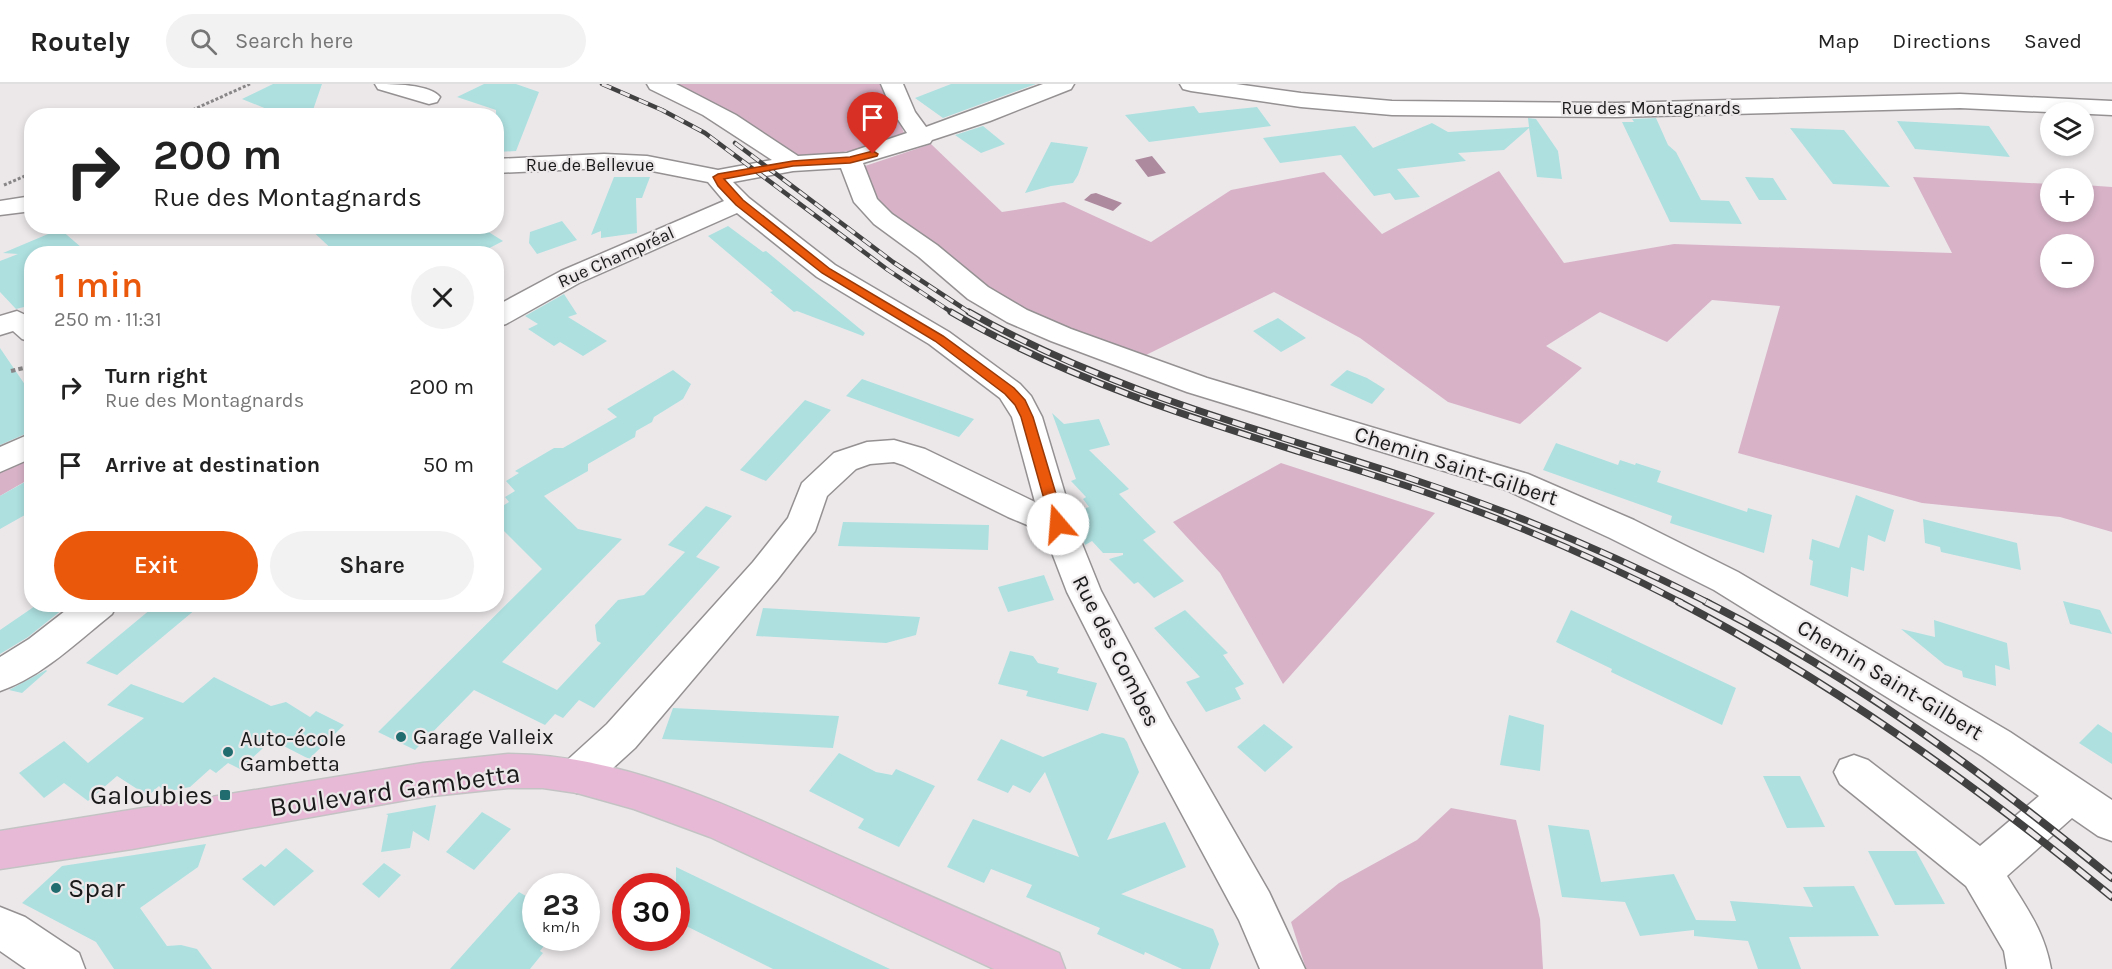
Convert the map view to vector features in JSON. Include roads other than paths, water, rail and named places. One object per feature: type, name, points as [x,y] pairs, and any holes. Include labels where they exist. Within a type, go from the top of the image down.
[{"type":"main road","name":"Boulevard Gambetta","points":[[0,850],[132,830],[423,780],[508,771],[543,771],[577,776],[634,791],[723,824],[1043,969]]},
{"type":"street","points":[[386,84],[429,97]]},
{"type":"street","points":[[658,84],[690,98],[740,126],[793,164]]},
{"type":"street","points":[[892,84],[904,112],[922,138]]},
{"type":"street","points":[[718,177],[793,164],[850,160],[922,138],[1063,84]]},
{"type":"street","name":"Rue des Montagnards","points":[[1191,84],[1320,102],[1392,108],[1616,110],[1960,101],[2112,108]]},
{"type":"street","points":[[1449,84],[1450,108]]},
{"type":"street","name":"Chemin Saint-Gilbert","points":[[850,160],[866,202],[883,219],[928,251],[978,293],[1017,316],[1061,335],[1197,385],[1475,468],[1566,502],[1726,581],[1996,744],[2112,823]]},
{"type":"street","name":"Rue de Bellevue","points":[[504,166],[604,161],[647,163],[718,177]]},
{"type":"street","name":"Rue des Combes","points":[[718,177],[721,184],[740,203],[826,271],[939,338],[1010,391],[1020,403],[1027,417],[1058,524],[1084,592],[1156,730],[1254,906],[1283,969]]},
{"type":"street","name":"Rue Champréal","points":[[504,314],[570,277],[740,203]]},
{"type":"street","points":[[0,208],[24,204]]},
{"type":"street","points":[[0,326],[17,320],[24,326]]},
{"type":"street","points":[[0,461],[24,448]]},
{"type":"street","points":[[577,776],[621,736],[765,571],[803,522],[813,490],[845,461],[867,453],[904,454],[1020,509],[1058,524]]},
{"type":"street","points":[[0,676],[42,649],[90,612]]},
{"type":"street","points":[[1854,772],[1981,872],[2025,945],[2029,969]]},
{"type":"street","points":[[1981,872],[2070,794]]},
{"type":"street","points":[[0,928],[10,932],[63,969]]},
{"type":"railway","points":[[602,84],[662,110],[705,133],[888,270],[951,312]]},
{"type":"railway","points":[[735,143],[893,262],[972,314]]},
{"type":"railway","points":[[951,312],[1006,342],[1062,368],[1179,412],[1416,489],[1484,514],[1584,555],[1682,603]]},
{"type":"railway","points":[[969,312],[1021,340],[1129,386],[1240,425],[1409,478],[1486,505],[1599,551],[1709,603]]},
{"type":"railway","points":[[1679,602],[1793,667],[1903,738],[2009,815],[2112,897]]},
{"type":"railway","points":[[1706,602],[1814,662],[1866,694],[2016,801],[2112,878]]},
{"type":"place","name":"Garage Valleix","points":[[401,737]]},
{"type":"place","name":"Auto-école Gambetta","points":[[228,752]]},
{"type":"place","name":"Galoubies","points":[[225,795]]},
{"type":"place","name":"Spar","points":[[56,888]]}]
